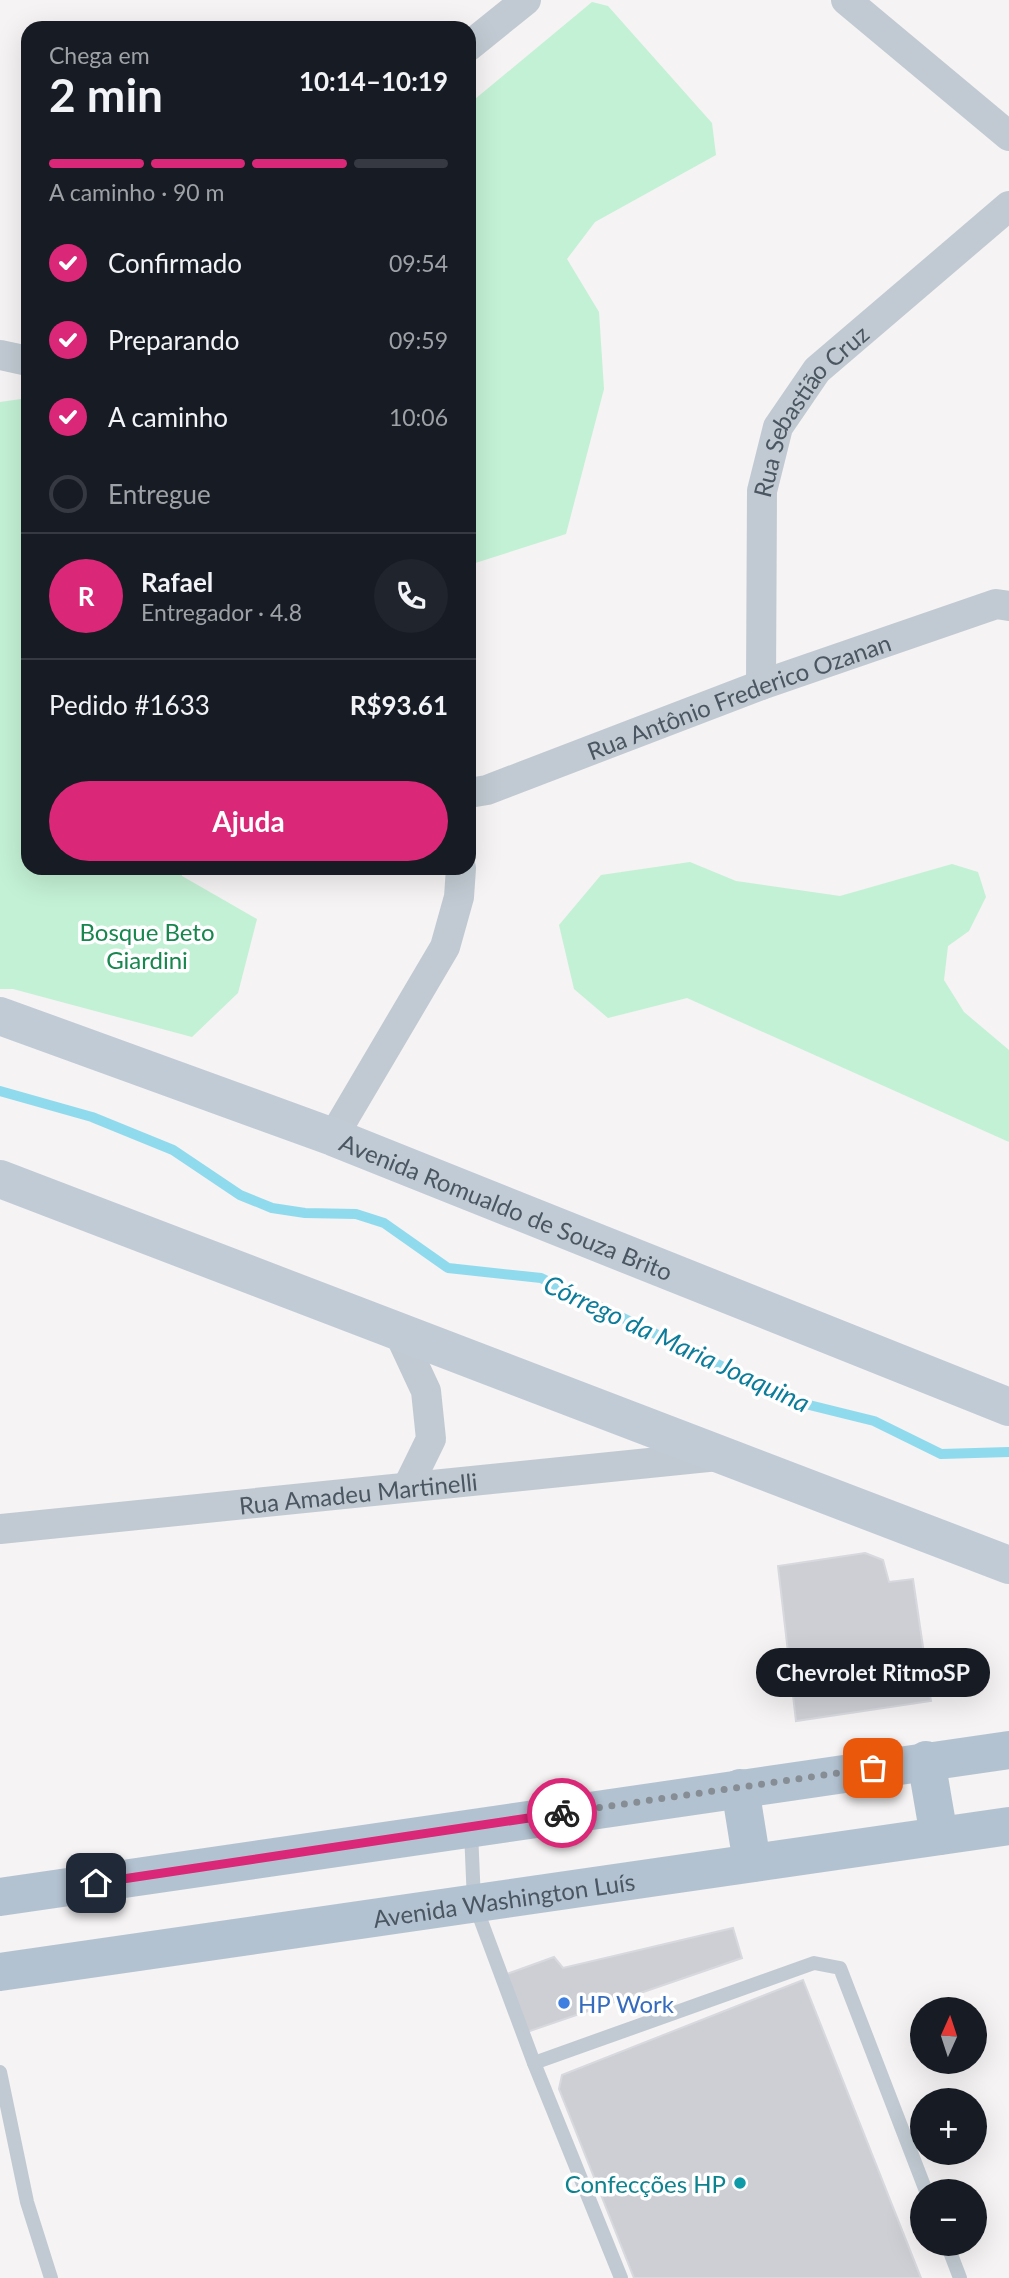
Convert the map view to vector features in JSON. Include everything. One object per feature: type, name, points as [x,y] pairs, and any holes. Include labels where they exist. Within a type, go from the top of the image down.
[{"type":"main road","name":"Avenida Romualdo de Souza Brito","points":[[0,1016],[333,1137],[1009,1407]]},
{"type":"main road","points":[[0,1179],[399,1334],[1009,1565]]},
{"type":"main road","points":[[0,1897],[1009,1750]]},
{"type":"main road","points":[[926,1760],[939,1836]]},
{"type":"main road","points":[[740,1788],[752,1863]]},
{"type":"main road","name":"Avenida Washington Luís","points":[[0,1972],[1009,1826]]},
{"type":"street","points":[[476,41],[526,0]]},
{"type":"street","points":[[846,0],[1009,136]]},
{"type":"street","name":"Rua Sebastião Cruz","points":[[761,685],[762,491],[778,427],[817,370],[1009,206]]},
{"type":"street","points":[[0,355],[21,360]]},
{"type":"street","name":"Rua Antônio Frederico Ozanan","points":[[476,792],[487,790],[761,685],[996,604],[1009,606]]},
{"type":"street","points":[[333,1137],[445,947],[459,897],[460,875]]},
{"type":"street","points":[[399,1334],[426,1391],[431,1439],[408,1486]]},
{"type":"street","name":"Rua Amadeu Martinelli","points":[[0,1529],[718,1456]]},
{"type":"lane","points":[[471,1827],[474,1902],[534,2063],[621,2278]]},
{"type":"lane","points":[[534,2063],[814,1963],[840,1968],[921,2179]]},
{"type":"lane","points":[[0,2072],[27,2202],[51,2278]]},
{"type":"lane","points":[[952,2256],[960,2278]]},
{"type":"green space","points":[[592,2],[608,6],[712,123],[716,155],[595,222],[567,259],[599,312],[604,389],[566,534],[476,563],[476,98]]},
{"type":"green space","name":"Bosque Beto Giardini","points":[[21,399],[21,875],[182,875],[257,919],[238,993],[192,1037],[13,989],[0,989],[0,402]]},
{"type":"green space","points":[[690,862],[736,881],[840,896],[952,864],[978,872],[986,897],[969,931],[948,946],[944,980],[964,1012],[1009,1050],[1009,1142],[687,998],[608,1018],[574,989],[559,925],[601,875]]},
{"type":"building","points":[[865,1553],[883,1560],[889,1582],[913,1579],[931,1701],[796,1721],[778,1566]]},
{"type":"building","name":"HP Work","points":[[733,1928],[742,1958],[527,2032],[507,1974],[554,1957],[563,1968]]},
{"type":"building","name":"Confecções HP","points":[[803,1980],[910,2256],[921,2278],[634,2278],[559,2089],[562,2075]]},
{"type":"waterway","name":"Córrego da Maria Joaquina","points":[[0,1091],[92,1117],[173,1150],[240,1195],[272,1208],[305,1213],[356,1214],[384,1223],[448,1268],[541,1278],[793,1401],[874,1421],[941,1454],[1009,1452]]},
{"type":"way so far","points":[[562,1813],[873,1768]]},
{"type":"place","name":"Chevrolet RitmoSP","points":[[873,1768]]},
{"type":"place","name":"HP Work","points":[[564,2003]]},
{"type":"place","name":"Confecções HP","points":[[740,2183]]},
{"type":"route","points":[[96,1883],[562,1813]]}]
